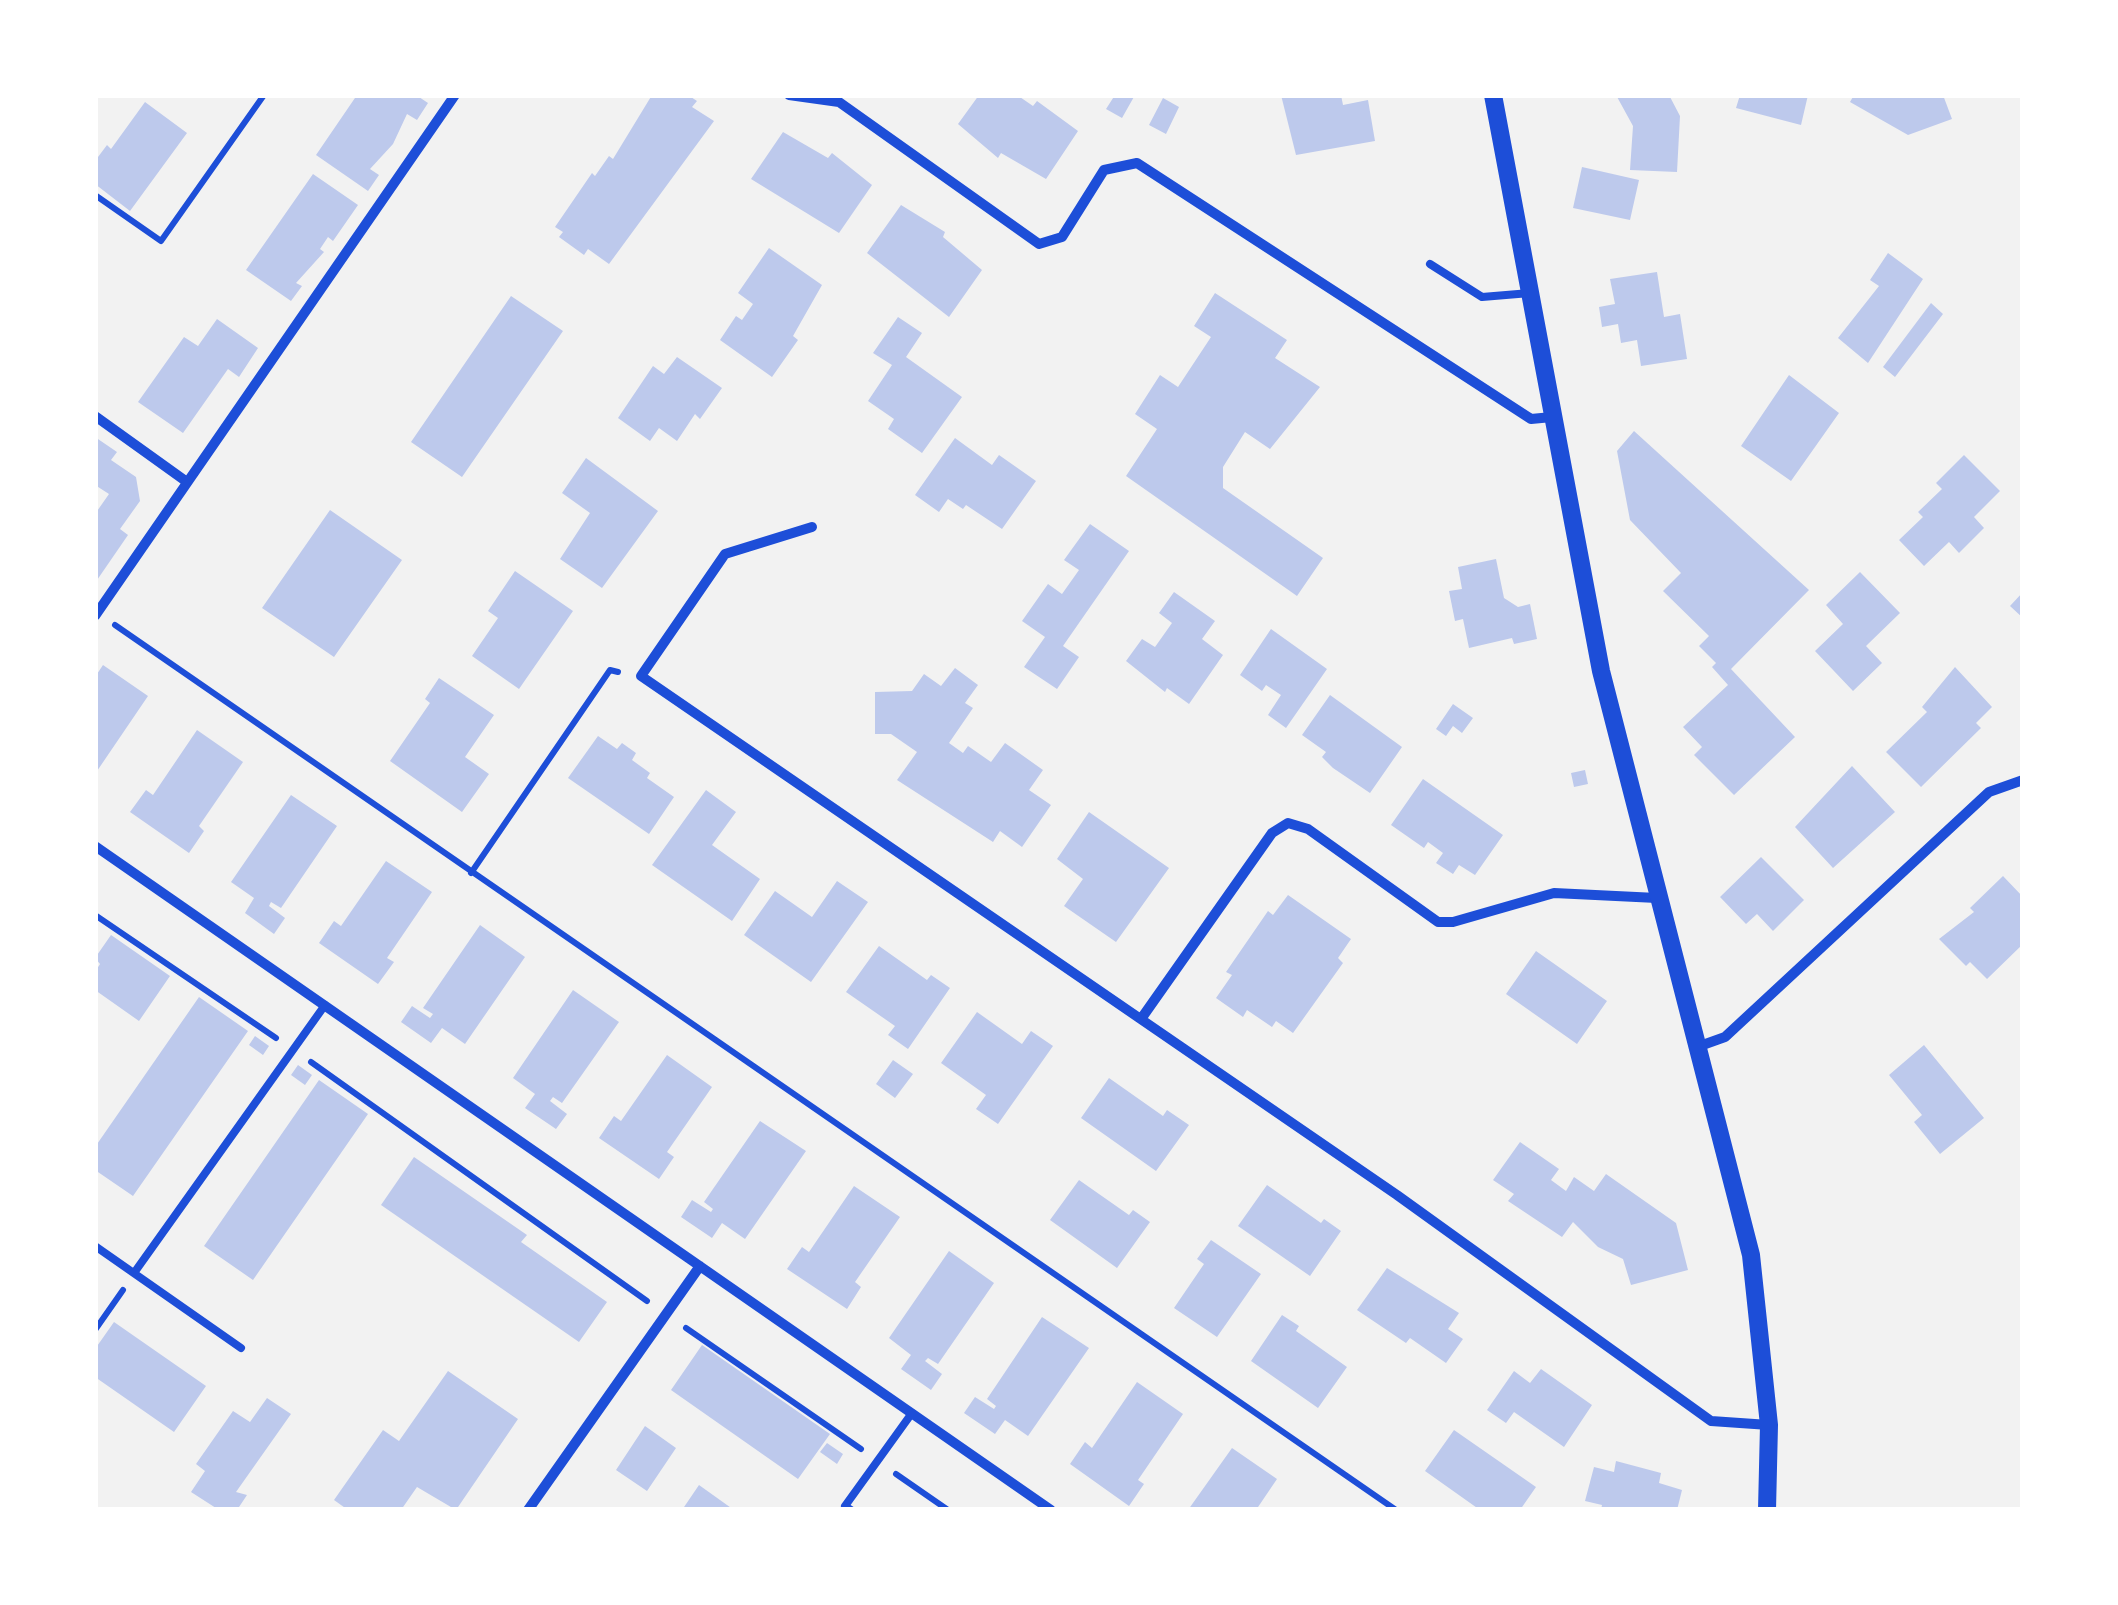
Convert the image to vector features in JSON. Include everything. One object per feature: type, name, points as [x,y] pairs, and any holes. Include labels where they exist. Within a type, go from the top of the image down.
[{"type":"street","points":[[96,614],[456,95]]},
{"type":"street","points":[[788,95],[839,102],[1039,244],[1062,237],[1104,170],[1137,162],[1531,419],[1552,417]]},
{"type":"street","points":[[1493,95],[1601,670],[1751,1255],[1770,1426],[1767,1510]]},
{"type":"street","points":[[95,416],[188,482]]},
{"type":"street","points":[[812,527],[726,554],[641,676],[1141,1019],[1711,1420],[1770,1426]]},
{"type":"street","points":[[1697,1047],[1726,1037],[1989,792],[2023,780]]},
{"type":"street","points":[[1141,1019],[1272,833],[1288,823],[1308,829],[1438,922],[1554,893],[1657,898]]},
{"type":"street","points":[[95,846],[1051,1510]]},
{"type":"street","points":[[528,1510],[700,1266]]},
{"type":"lane","points":[[1430,264],[1482,296],[1530,293]]},
{"type":"lane","points":[[134,1273],[325,1005]]},
{"type":"lane","points":[[95,1246],[241,1348]]},
{"type":"lane","points":[[846,1509],[912,1413]]},
{"type":"path","points":[[95,195],[161,241],[264,95]]},
{"type":"path","points":[[96,614],[1396,1510]]},
{"type":"path","points":[[471,872],[610,670],[641,676]]},
{"type":"path","points":[[95,915],[293,1049],[948,1510]]},
{"type":"path","points":[[95,1330],[134,1273]]},
{"type":"building","points":[[357,95],[416,95],[428,103],[417,120],[407,114],[393,144],[370,169],[379,175],[368,191],[316,155]]},
{"type":"building","points":[[652,95],[688,95],[697,101],[692,107],[714,121],[609,264],[588,249],[584,255],[559,237],[563,232],[555,227],[592,173],[595,176],[609,156],[613,159]]},
{"type":"building","points":[[979,95],[1017,95],[1033,106],[1037,101],[1078,131],[1046,179],[1001,153],[998,158],[958,124]]},
{"type":"building","points":[[1115,95],[1135,95],[1122,118],[1106,109]]},
{"type":"building","points":[[1281,95],[1341,95],[1343,105],[1368,100],[1375,141],[1296,155]]},
{"type":"building","points":[[1616,95],[1669,95],[1680,116],[1677,172],[1630,170],[1633,126]]},
{"type":"building","points":[[1740,95],[1808,95],[1801,125],[1736,108]]},
{"type":"building","points":[[1854,95],[1943,95],[1952,119],[1908,135],[1850,102]]},
{"type":"building","points":[[1163,98],[1179,107],[1166,134],[1149,125]]},
{"type":"building","points":[[145,102],[187,133],[130,211],[95,184],[95,161],[107,145],[111,149]]},
{"type":"building","points":[[783,132],[828,158],[832,153],[872,185],[839,233],[751,179]]},
{"type":"building","points":[[1582,167],[1639,180],[1630,220],[1573,208]]},
{"type":"building","points":[[313,174],[358,205],[333,241],[328,237],[320,249],[324,252],[296,283],[302,286],[291,301],[246,270]]},
{"type":"building","points":[[901,205],[945,232],[943,237],[982,270],[949,317],[867,253]]},
{"type":"building","points":[[769,248],[822,285],[793,336],[798,340],[772,377],[720,340],[736,316],[742,320],[753,304],[738,293]]},
{"type":"building","points":[[1888,253],[1923,279],[1868,363],[1838,338],[1879,286],[1870,280]]},
{"type":"building","points":[[1657,272],[1664,317],[1680,314],[1687,359],[1641,366],[1637,340],[1621,343],[1618,324],[1602,327],[1599,307],[1615,304],[1610,279]]},
{"type":"building","points":[[1215,293],[1287,340],[1275,358],[1320,387],[1270,449],[1245,432],[1223,467],[1223,488],[1323,558],[1297,596],[1126,476],[1157,429],[1135,414],[1160,375],[1178,387],[1211,337],[1194,326]]},
{"type":"building","points":[[511,296],[563,331],[462,477],[411,442]]},
{"type":"building","points":[[1931,303],[1943,314],[1895,377],[1883,367]]},
{"type":"building","points":[[898,317],[922,333],[906,357],[962,397],[922,453],[888,429],[894,419],[868,401],[892,365],[873,353]]},
{"type":"building","points":[[217,319],[258,348],[239,377],[228,369],[183,433],[138,402],[184,337],[198,346]]},
{"type":"building","points":[[677,357],[722,388],[700,419],[695,414],[677,441],[659,428],[650,441],[618,418],[653,366],[664,374]]},
{"type":"building","points":[[1789,375],[1839,413],[1791,481],[1741,446]]},
{"type":"building","points":[[1634,431],[1809,590],[1731,669],[1795,737],[1734,795],[1694,755],[1702,747],[1683,727],[1728,685],[1712,667],[1716,663],[1699,646],[1709,636],[1663,591],[1681,573],[1630,520],[1617,451]]},
{"type":"building","points":[[95,437],[117,452],[111,460],[136,477],[140,501],[120,529],[128,535],[95,583],[95,514],[109,494],[95,485]]},
{"type":"building","points":[[955,438],[992,465],[999,455],[1036,481],[1002,529],[966,505],[963,509],[948,499],[939,512],[915,495]]},
{"type":"building","points":[[1964,455],[2000,491],[1974,517],[1984,528],[1959,553],[1949,542],[1924,566],[1899,540],[1923,517],[1918,512],[1942,489],[1936,483]]},
{"type":"building","points":[[586,458],[658,511],[602,588],[560,559],[590,513],[562,493]]},
{"type":"building","points":[[330,510],[402,560],[334,657],[262,608]]},
{"type":"building","points":[[1090,524],[1129,551],[1063,646],[1079,657],[1057,689],[1024,667],[1045,637],[1022,621],[1048,584],[1062,594],[1079,570],[1064,560]]},
{"type":"building","points":[[1496,559],[1504,598],[1518,607],[1530,604],[1537,639],[1514,644],[1512,638],[1469,648],[1463,619],[1455,621],[1449,591],[1462,589],[1458,567]]},
{"type":"building","points":[[515,571],[573,611],[519,689],[472,656],[498,618],[488,611]]},
{"type":"building","points":[[1860,572],[1900,613],[1866,646],[1882,663],[1853,691],[1815,651],[1843,624],[1826,605]]},
{"type":"building","points":[[1174,592],[1215,621],[1202,639],[1223,655],[1189,704],[1167,688],[1165,692],[1126,661],[1142,639],[1155,647],[1172,623],[1159,613]]},
{"type":"building","points":[[2023,592],[2023,618],[2010,606]]},
{"type":"building","points":[[1271,629],[1327,669],[1286,728],[1268,715],[1281,695],[1266,685],[1262,691],[1240,675]]},
{"type":"building","points":[[103,665],[148,696],[95,774],[95,677]]},
{"type":"building","points":[[1955,667],[1992,707],[1976,723],[1981,728],[1921,787],[1886,752],[1927,712],[1922,707]]},
{"type":"building","points":[[955,668],[978,685],[965,703],[973,708],[949,743],[963,753],[968,746],[991,762],[1005,743],[1043,770],[1029,790],[1051,805],[1022,847],[1000,831],[993,842],[897,780],[917,752],[891,734],[875,734],[875,692],[912,691],[924,674],[941,686]]},
{"type":"building","points":[[439,678],[494,715],[465,757],[489,774],[462,812],[390,761],[430,703],[425,699]]},
{"type":"building","points":[[1330,695],[1402,747],[1370,793],[1333,768],[1322,757],[1326,752],[1302,735]]},
{"type":"building","points":[[1453,704],[1473,718],[1462,733],[1453,726],[1446,736],[1436,729]]},
{"type":"building","points":[[197,730],[243,762],[199,826],[204,831],[189,853],[130,812],[146,790],[153,795]]},
{"type":"building","points":[[598,736],[617,749],[622,743],[636,753],[632,760],[650,773],[647,778],[674,797],[649,834],[568,778]]},
{"type":"building","points":[[1852,766],[1895,812],[1833,868],[1795,827]]},
{"type":"building","points":[[1585,770],[1588,784],[1574,787],[1571,773]]},
{"type":"building","points":[[1423,779],[1503,835],[1475,875],[1459,865],[1453,874],[1436,863],[1443,853],[1428,842],[1424,848],[1391,825]]},
{"type":"building","points":[[706,790],[736,812],[712,845],[760,879],[732,921],[652,865]]},
{"type":"building","points":[[291,795],[337,826],[281,908],[271,902],[269,906],[285,918],[274,934],[245,913],[254,898],[231,882]]},
{"type":"building","points":[[1089,812],[1169,868],[1116,942],[1064,906],[1083,879],[1057,859]]},
{"type":"building","points":[[1761,857],[1804,900],[1773,931],[1757,914],[1746,924],[1720,897]]},
{"type":"building","points":[[386,861],[432,892],[387,958],[394,962],[378,984],[319,943],[334,921],[341,926]]},
{"type":"building","points":[[2003,876],[2023,897],[2023,944],[1987,979],[1970,962],[1966,966],[1939,939],[1974,912],[1970,908]]},
{"type":"building","points":[[837,881],[868,902],[811,982],[744,935],[775,891],[812,917]]},
{"type":"building","points":[[1288,895],[1351,939],[1338,958],[1343,963],[1293,1033],[1276,1021],[1272,1027],[1247,1010],[1243,1017],[1216,998],[1232,975],[1226,972],[1268,911],[1273,915]]},
{"type":"building","points":[[480,925],[525,957],[465,1044],[442,1028],[431,1043],[401,1022],[412,1006],[430,1018],[433,1014],[423,1008]]},
{"type":"building","points":[[111,935],[170,976],[139,1021],[95,990],[95,972],[100,964],[95,958]]},
{"type":"building","points":[[879,946],[927,980],[931,975],[950,988],[908,1049],[888,1035],[895,1026],[846,992]]},
{"type":"building","points":[[1536,951],[1607,1001],[1577,1044],[1506,994]]},
{"type":"building","points":[[573,990],[619,1022],[562,1103],[553,1097],[550,1101],[567,1114],[556,1129],[525,1108],[535,1094],[513,1078]]},
{"type":"building","points":[[199,997],[248,1031],[133,1196],[95,1170],[95,1147]]},
{"type":"building","points":[[977,1012],[1022,1044],[1031,1031],[1053,1046],[998,1124],[976,1109],[986,1095],[941,1063]]},
{"type":"building","points":[[255,1036],[269,1046],[263,1055],[249,1045]]},
{"type":"building","points":[[1924,1045],[1984,1118],[1940,1154],[1914,1122],[1922,1115],[1889,1075]]},
{"type":"building","points":[[667,1055],[712,1087],[667,1152],[674,1157],[659,1179],[599,1138],[614,1116],[621,1121]]},
{"type":"building","points":[[893,1060],[913,1074],[895,1098],[876,1084]]},
{"type":"building","points":[[298,1065],[312,1075],[305,1085],[291,1075]]},
{"type":"building","points":[[1109,1078],[1163,1116],[1167,1110],[1189,1125],[1156,1171],[1081,1118]]},
{"type":"building","points":[[319,1080],[368,1114],[253,1280],[204,1246]]},
{"type":"building","points":[[760,1121],[806,1151],[745,1239],[722,1223],[712,1238],[681,1217],[692,1200],[711,1212],[713,1209],[704,1202]]},
{"type":"building","points":[[1520,1142],[1559,1169],[1551,1180],[1566,1191],[1574,1177],[1594,1191],[1606,1174],[1676,1223],[1688,1270],[1631,1285],[1623,1259],[1598,1247],[1573,1222],[1562,1237],[1508,1201],[1514,1194],[1493,1180]]},
{"type":"building","points":[[414,1157],[527,1235],[521,1242],[607,1302],[579,1342],[381,1205]]},
{"type":"building","points":[[1079,1180],[1129,1215],[1133,1210],[1150,1222],[1117,1268],[1050,1220]]},
{"type":"building","points":[[1267,1185],[1321,1223],[1324,1219],[1341,1231],[1310,1276],[1238,1226]]},
{"type":"building","points":[[854,1186],[900,1217],[855,1282],[861,1287],[847,1309],[787,1269],[802,1247],[809,1252]]},
{"type":"building","points":[[1211,1240],[1261,1274],[1217,1337],[1174,1308],[1204,1264],[1197,1259]]},
{"type":"building","points":[[949,1251],[994,1283],[938,1364],[928,1358],[925,1361],[942,1374],[931,1390],[901,1369],[911,1355],[889,1338]]},
{"type":"building","points":[[1387,1268],[1459,1313],[1448,1329],[1463,1339],[1446,1363],[1410,1338],[1406,1343],[1357,1310]]},
{"type":"building","points":[[1282,1315],[1299,1326],[1296,1331],[1347,1367],[1318,1408],[1251,1361]]},
{"type":"building","points":[[1042,1317],[1089,1348],[1028,1436],[1005,1420],[995,1434],[964,1413],[975,1397],[994,1409],[996,1406],[987,1399]]},
{"type":"building","points":[[114,1322],[206,1386],[174,1432],[95,1377],[95,1349]]},
{"type":"building","points":[[702,1345],[830,1434],[798,1479],[671,1390]]},
{"type":"building","points":[[1541,1369],[1592,1405],[1564,1447],[1514,1412],[1506,1423],[1487,1410],[1514,1371],[1530,1383]]},
{"type":"building","points":[[448,1371],[518,1419],[456,1510],[417,1487],[401,1510],[348,1510],[334,1500],[383,1430],[399,1441]]},
{"type":"building","points":[[1137,1382],[1183,1414],[1138,1480],[1144,1484],[1129,1506],[1070,1464],[1085,1442],[1092,1448]]},
{"type":"building","points":[[267,1398],[291,1414],[236,1492],[247,1495],[237,1510],[219,1510],[191,1492],[205,1471],[196,1464],[233,1411],[250,1422]]},
{"type":"building","points":[[645,1426],[676,1448],[647,1491],[616,1470]]},
{"type":"building","points":[[1454,1430],[1536,1487],[1520,1510],[1480,1510],[1425,1471]]},
{"type":"building","points":[[827,1443],[843,1454],[837,1464],[820,1452]]},
{"type":"building","points":[[1232,1448],[1277,1479],[1256,1510],[1188,1510]]},
{"type":"building","points":[[1616,1461],[1661,1473],[1659,1483],[1682,1490],[1677,1510],[1601,1510],[1602,1505],[1585,1501],[1594,1467],[1614,1472]]},
{"type":"building","points":[[699,1485],[734,1510],[682,1510]]}]
